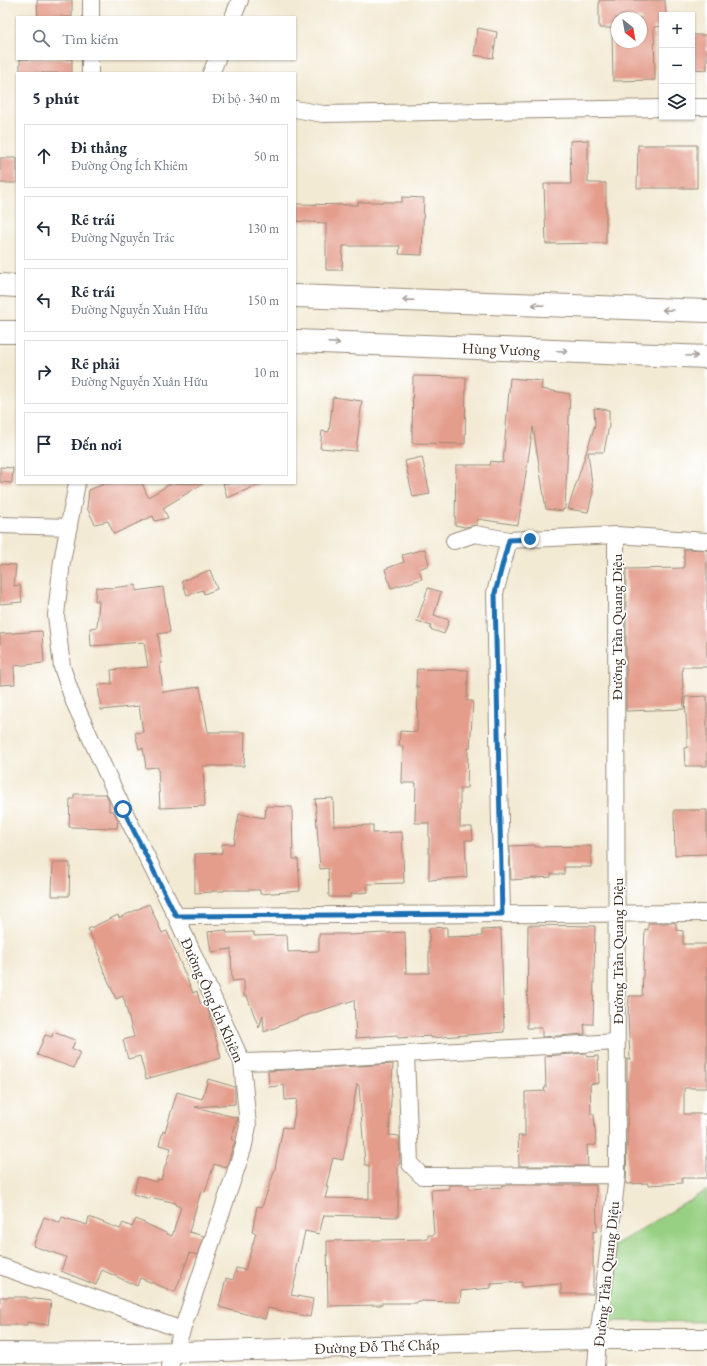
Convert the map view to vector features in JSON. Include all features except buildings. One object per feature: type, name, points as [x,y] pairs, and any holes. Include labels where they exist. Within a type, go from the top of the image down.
[{"type":"main road","points":[[0,285],[16,286]]},
{"type":"main road","points":[[296,296],[707,311]]},
{"type":"main road","points":[[0,332],[16,332]]},
{"type":"main road","name":"Hùng Vương","points":[[296,341],[707,357]]},
{"type":"street","points":[[91,0],[91,16]]},
{"type":"street","points":[[233,16],[240,0]]},
{"type":"street","points":[[90,60],[90,72]]},
{"type":"street","points":[[211,72],[217,60]]},
{"type":"street","points":[[695,107],[707,107]]},
{"type":"street","points":[[296,109],[323,114],[659,108]]},
{"type":"street","name":"Đường Ông Ích Khiêm","points":[[77,484],[68,527],[56,615],[62,667],[74,702],[123,809],[176,916],[242,1062],[248,1126],[243,1149],[172,1359]]},
{"type":"street","points":[[0,525],[68,527]]},
{"type":"street","points":[[454,540],[475,534],[509,540],[616,535],[707,541]]},
{"type":"street","name":"Đường Trần Quang Diệu","points":[[596,1366],[617,1175],[616,535]]},
{"type":"street","points":[[502,914],[495,593],[509,540]]},
{"type":"street","points":[[176,916],[707,913]]},
{"type":"street","points":[[242,1062],[617,1042]]},
{"type":"street","points":[[406,1054],[410,1164],[422,1176],[617,1175]]},
{"type":"street","points":[[0,1266],[96,1298],[182,1330]]},
{"type":"street","name":"Đường Đỗ Thế Chấp","points":[[0,1353],[77,1354],[172,1359],[598,1339],[707,1339]]},
{"type":"green space","points":[[707,1190],[707,1322],[607,1321],[613,1246]]},
{"type":"route","points":[[123,809],[176,916],[502,914],[495,593],[509,540],[530,539]]}]
